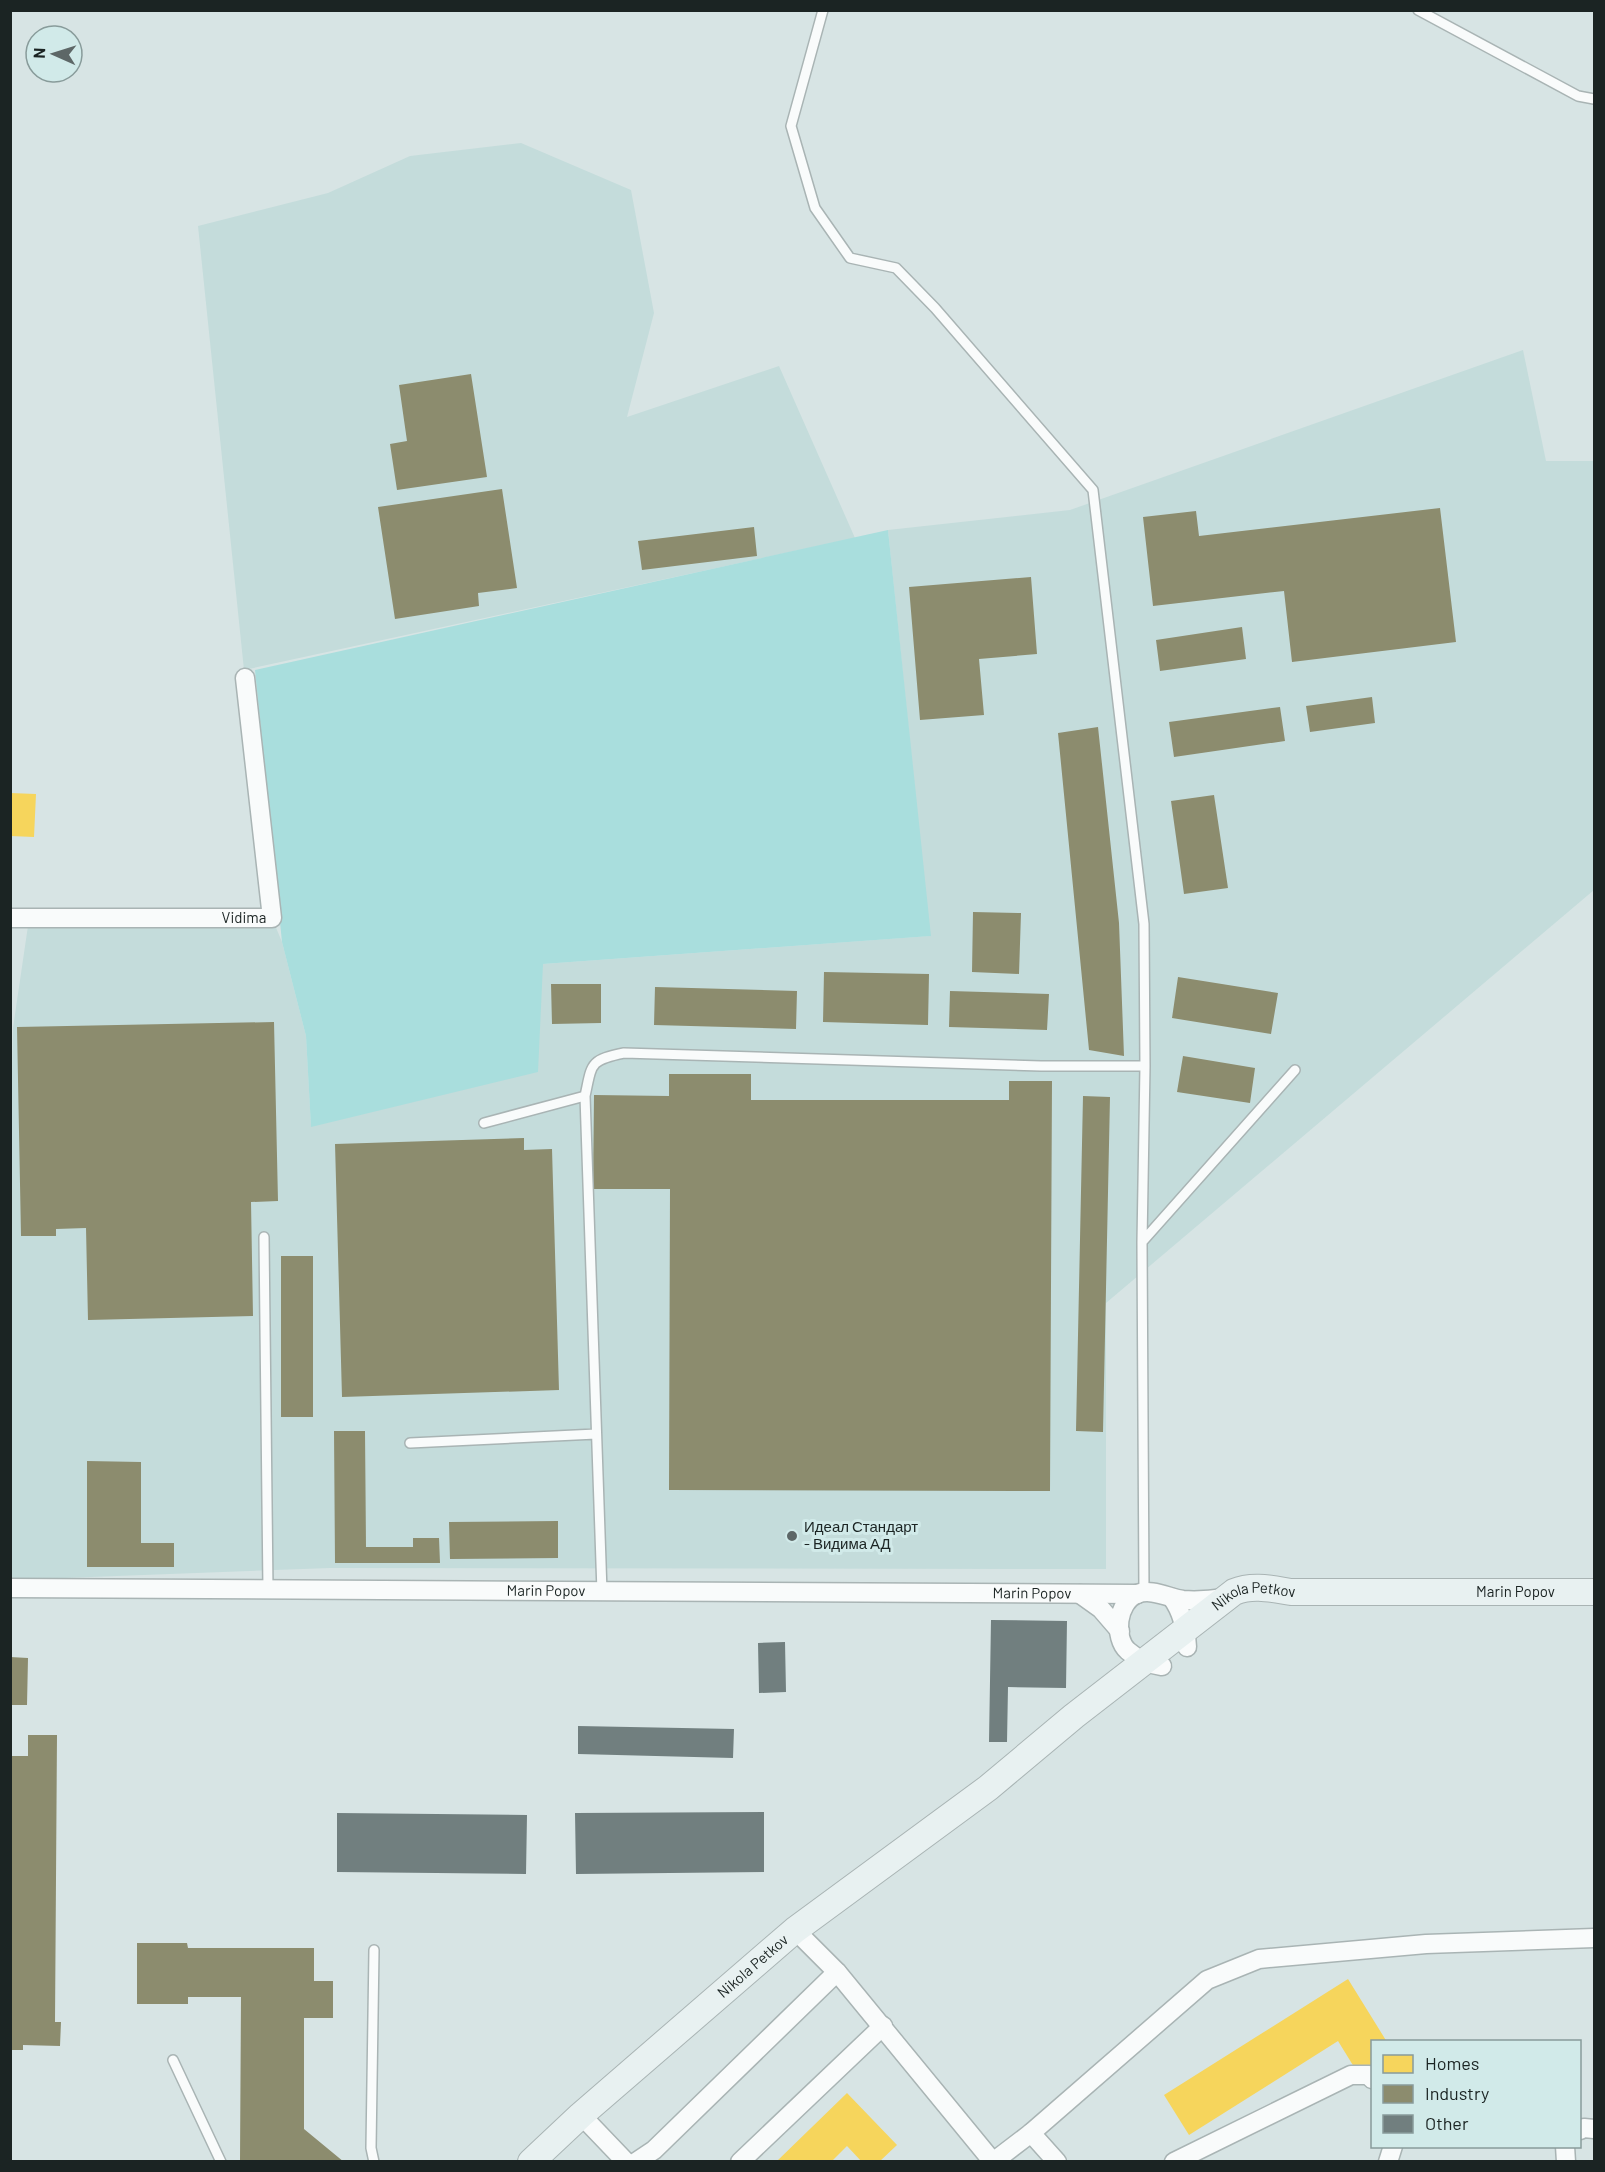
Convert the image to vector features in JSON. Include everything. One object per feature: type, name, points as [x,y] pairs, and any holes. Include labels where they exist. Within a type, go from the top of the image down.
[{"type":"main road","name":"Nikola Petkov","points":[[1187,1638],[1225,1598],[1245,1588],[1292,1592]]},
{"type":"main road","name":"Marin Popov","points":[[1292,1592],[1594,1592]]},
{"type":"main road","name":"Nikola Petkov","points":[[531,2162],[581,2115],[795,1930],[988,1788],[1084,1730],[1153,1664],[1187,1638],[1250,1603],[1292,1592]]},
{"type":"street","name":"Vidima","points":[[10,918],[272,918],[245,678]]},
{"type":"street","name":"Marin Popov","points":[[10,1588],[1140,1594]]},
{"type":"street","points":[[1080,1594],[1101,1609],[1120,1631]]},
{"type":"street","points":[[1153,1664],[1128,1652],[1121,1643],[1122,1609],[1128,1601],[1140,1594],[1206,1600],[1225,1598]]},
{"type":"street","points":[[1172,1598],[1178,1607],[1187,1638]]},
{"type":"street","points":[[795,1930],[837,1972],[993,2162],[1031,2133],[1208,1980],[1259,1959],[1426,1944],[1594,1938]]},
{"type":"street","points":[[636,2162],[654,2150],[837,1972]]},
{"type":"street","points":[[740,2162],[883,2026]]},
{"type":"street","points":[[1174,2162],[1351,2075],[1369,2075],[1371,2078]]},
{"type":"street","points":[[581,2115],[626,2162]]},
{"type":"street","points":[[1031,2133],[1058,2162]]},
{"type":"lane","points":[[823,10],[791,126],[815,208],[850,258],[897,268],[942,316],[1093,490],[1144,924],[1145,1066],[1140,1594]]},
{"type":"lane","points":[[1418,10],[1578,96],[1594,99]]},
{"type":"lane","points":[[602,1592],[585,1096],[591,1066],[602,1058],[624,1053],[1041,1066],[1145,1066]]},
{"type":"lane","points":[[1142,1242],[1295,1070]]},
{"type":"lane","points":[[484,1123],[585,1096]]},
{"type":"lane","points":[[264,1237],[268,1590]]},
{"type":"lane","points":[[410,1443],[596,1434]]},
{"type":"lane","points":[[374,1950],[371,2148],[374,2162]]},
{"type":"lane","points":[[173,2060],[221,2162]]},
{"type":"shaded area","points":[[521,143],[631,190],[654,313],[627,417],[779,366],[855,538],[244,670],[198,226],[328,193],[410,156]]},
{"type":"shaded area","points":[[1523,350],[1546,461],[1594,461],[1594,890],[1106,1303],[1106,1569],[330,1568],[11,1580],[10,1160],[13,1028],[29,919],[272,918],[282,942],[306,1036],[311,1126],[543,964],[930,936],[888,530],[1070,510]]},
{"type":"shaded area","points":[[888,530],[931,936],[543,964],[538,1072],[311,1127],[306,1036],[282,942],[255,670]]},
{"type":"building: Homes","points":[[10,793],[36,794],[34,837],[10,836]]},
{"type":"building: Homes","points":[[1348,1979],[1386,2040],[1371,2040],[1371,2067],[1359,2075],[1338,2041],[1189,2135],[1164,2095]]},
{"type":"building: Homes","points":[[847,2093],[897,2145],[879,2162],[862,2162],[847,2146],[831,2162],[776,2162]]},
{"type":"building: Industry","points":[[471,374],[487,477],[397,490],[390,444],[407,441],[399,385]]},
{"type":"building: Industry","points":[[502,489],[517,588],[478,593],[479,606],[395,619],[378,507]]},
{"type":"building: Industry","points":[[1440,508],[1456,642],[1292,662],[1284,591],[1153,606],[1143,517],[1196,511],[1199,536]]},
{"type":"building: Industry","points":[[754,527],[757,556],[642,570],[638,541]]},
{"type":"building: Industry","points":[[1031,577],[1037,654],[979,659],[984,715],[920,720],[909,587]]},
{"type":"building: Industry","points":[[1242,627],[1246,659],[1160,671],[1156,640]]},
{"type":"building: Industry","points":[[1372,697],[1375,723],[1310,732],[1306,706]]},
{"type":"building: Industry","points":[[1280,707],[1285,741],[1174,757],[1169,722]]},
{"type":"building: Industry","points":[[1098,727],[1119,923],[1124,1056],[1089,1050],[1058,733]]},
{"type":"building: Industry","points":[[1214,795],[1228,888],[1184,894],[1171,801]]},
{"type":"building: Industry","points":[[973,912],[1021,913],[1019,974],[972,972]]},
{"type":"building: Industry","points":[[824,972],[929,974],[928,1025],[823,1022]]},
{"type":"building: Industry","points":[[1178,977],[1278,993],[1271,1034],[1172,1018]]},
{"type":"building: Industry","points":[[551,984],[601,984],[601,1023],[552,1024]]},
{"type":"building: Industry","points":[[655,987],[797,991],[796,1029],[654,1025]]},
{"type":"building: Industry","points":[[950,991],[1049,994],[1047,1030],[949,1027]]},
{"type":"building: Industry","points":[[274,1022],[278,1201],[251,1202],[253,1316],[88,1320],[86,1228],[56,1229],[56,1236],[21,1236],[17,1027]]},
{"type":"building: Industry","points":[[1183,1056],[1255,1068],[1250,1103],[1177,1092]]},
{"type":"building: Industry","points":[[669,1074],[751,1074],[751,1100],[1009,1100],[1009,1081],[1052,1081],[1050,1491],[669,1490],[670,1189],[593,1189],[594,1095],[669,1096]]},
{"type":"building: Industry","points":[[1083,1096],[1110,1097],[1103,1432],[1076,1431]]},
{"type":"building: Industry","points":[[524,1138],[524,1150],[552,1149],[559,1390],[342,1397],[335,1144]]},
{"type":"building: Industry","points":[[281,1256],[313,1256],[313,1417],[281,1417]]},
{"type":"building: Industry","points":[[334,1431],[365,1431],[366,1547],[413,1547],[413,1538],[439,1538],[440,1563],[335,1563]]},
{"type":"building: Industry","points":[[87,1461],[141,1462],[141,1543],[174,1543],[174,1567],[87,1567]]},
{"type":"building: Industry","points":[[558,1521],[558,1558],[450,1559],[449,1522]]},
{"type":"building: Industry","points":[[10,1657],[28,1658],[27,1705],[10,1705]]},
{"type":"building: Industry","points":[[28,1735],[57,1735],[55,2022],[61,2022],[60,2046],[23,2045],[23,2050],[10,2050],[10,1756],[28,1756]]},
{"type":"building: Industry","points":[[137,1943],[187,1943],[188,1948],[314,1948],[314,1981],[333,1981],[333,2018],[304,2018],[304,2129],[344,2162],[240,2162],[241,1997],[188,1997],[188,2004],[137,2004]]},
{"type":"building: Other","points":[[991,1620],[1067,1621],[1066,1688],[1008,1687],[1007,1742],[989,1742]]},
{"type":"building: Other","points":[[785,1642],[786,1692],[759,1693],[758,1643]]},
{"type":"building: Other","points":[[578,1726],[734,1729],[733,1758],[578,1754]]},
{"type":"building: Other","points":[[764,1812],[764,1872],[576,1874],[575,1813]]},
{"type":"building: Other","points":[[337,1813],[527,1815],[526,1874],[337,1872]]},
{"type":"place","name":"Идеал Стандарт - Видима АД","points":[[792,1536]]}]
